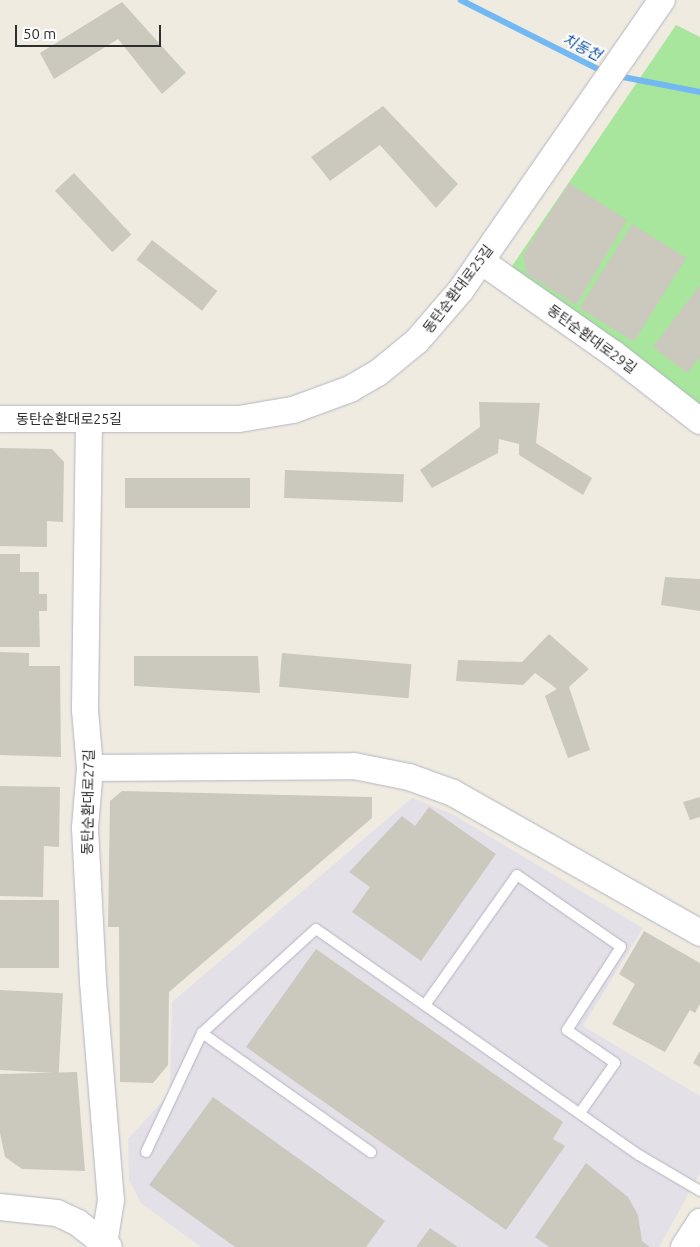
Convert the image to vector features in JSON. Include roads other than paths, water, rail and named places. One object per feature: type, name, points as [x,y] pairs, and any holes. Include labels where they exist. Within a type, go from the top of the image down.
[{"type":"street","name":"동탄순환대로25길","points":[[0,419],[239,419],[293,410],[322,400],[378,373],[401,355],[437,320],[481,261],[658,6]]},
{"type":"street","name":"동탄순환대로29길","points":[[481,261],[614,354],[700,421]]},
{"type":"street","name":"동탄순환대로27길","points":[[88,419],[85,710],[90,768],[85,828],[94,982],[111,1200],[107,1245]]},
{"type":"street","points":[[90,768],[354,766],[409,777],[453,793],[700,933]]},
{"type":"street","name":"동탄순환대로27길","points":[[0,1207],[57,1213],[78,1224],[107,1245]]},
{"type":"street","points":[[684,1247],[700,1222]]},
{"type":"lane","points":[[425,1005],[517,875],[621,947],[567,1030],[615,1063],[580,1113]]},
{"type":"lane","points":[[146,1152],[202,1033],[316,929],[639,1155],[700,1191]]},
{"type":"lane","points":[[202,1033],[371,1152]]},
{"type":"waterway","name":"치동천","points":[[461,0],[604,72]]},
{"type":"waterway","name":"치동천","points":[[618,76],[700,92]]}]
